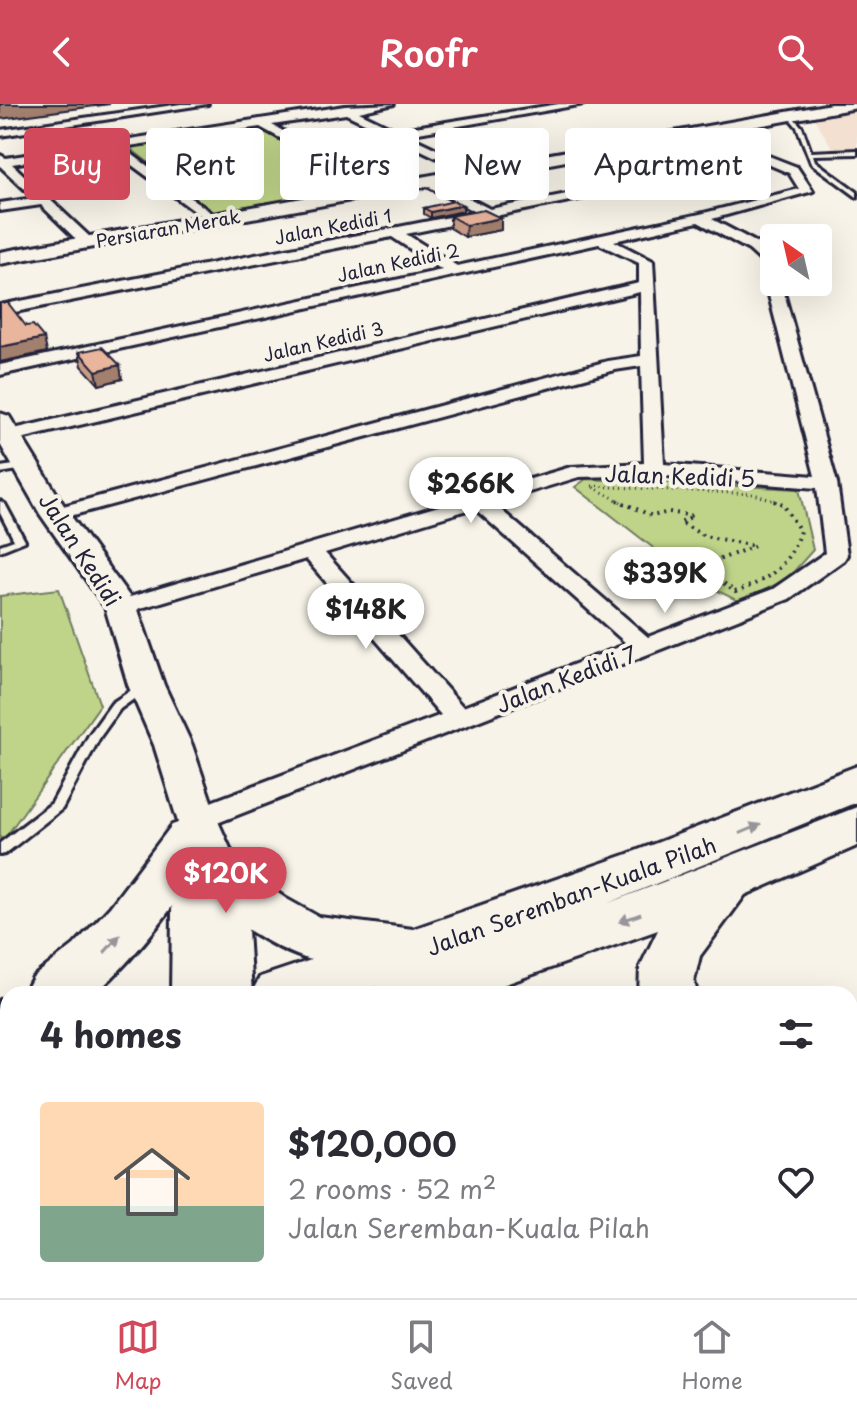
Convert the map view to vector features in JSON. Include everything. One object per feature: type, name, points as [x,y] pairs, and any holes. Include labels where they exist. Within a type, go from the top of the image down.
[{"type":"highway","name":"Jalan Seremban-Kuala Pilah","points":[[413,972],[594,890],[857,783]]},
{"type":"highway","name":"Jalan Seremban-Kuala Pilah","points":[[328,986],[413,972],[509,962],[726,883],[857,825]]},
{"type":"highway","points":[[65,986],[80,976],[115,942],[194,829]]},
{"type":"highway","points":[[224,882],[266,913],[310,938],[413,972]]},
{"type":"highway","points":[[665,986],[670,964],[686,928],[726,883]]},
{"type":"street","points":[[0,122],[133,104]]},
{"type":"street","points":[[0,133],[201,104]]},
{"type":"street","points":[[335,104],[385,128]]},
{"type":"street","points":[[130,142],[389,104]]},
{"type":"street","points":[[419,129],[579,104]]},
{"type":"street","name":"Persiaran Merak","points":[[721,128],[855,104]]},
{"type":"street","points":[[261,123],[280,134]]},
{"type":"street","points":[[1,160],[24,157]]},
{"type":"street","points":[[130,158],[212,220]]},
{"type":"street","points":[[1,160],[40,201],[87,242]]},
{"type":"street","name":"Jalan Kedidi 2","points":[[0,370],[805,194],[805,187],[793,170],[771,160]]},
{"type":"street","name":"Persiaran Merak","points":[[419,182],[435,180]]},
{"type":"street","points":[[428,181],[489,214]]},
{"type":"street","name":"Jalan Kedidi 1","points":[[0,310],[565,199]]},
{"type":"street","name":"Persiaran Merak","points":[[0,258],[320,200]]},
{"type":"street","points":[[0,207],[40,201]]},
{"type":"street","name":"Jalan Kedidi 7","points":[[194,829],[459,719],[781,594],[836,555],[827,483],[767,259],[754,247],[700,218]]},
{"type":"street","points":[[394,232],[453,270]]},
{"type":"street","points":[[599,239],[646,261],[654,469]]},
{"type":"street","name":"Jalan Kedidi 3","points":[[4,428],[647,286]]},
{"type":"street","points":[[55,514],[614,365],[651,360]]},
{"type":"street","name":"Jalan Kedidi","points":[[4,428],[14,468],[55,514],[121,607],[146,685],[173,745],[194,829]]},
{"type":"street","name":"Jalan Kedidi 5","points":[[121,607],[578,471],[654,469],[827,483]]},
{"type":"street","points":[[477,500],[646,648]]},
{"type":"street","points":[[310,550],[459,719]]},
{"type":"street","points":[[194,829],[224,882],[229,986]]},
{"type":"street","points":[[194,829],[194,986]]},
{"type":"lane","points":[[789,116],[799,127],[812,153],[813,162],[857,195]]},
{"type":"lane","points":[[812,153],[857,152]]},
{"type":"lane","points":[[0,504],[20,541],[0,548]]},
{"type":"lane","points":[[0,850],[57,806],[95,735],[116,706],[146,685]]},
{"type":"path","points":[[591,486],[754,494],[783,504],[800,531],[795,554],[777,573],[735,592],[702,566],[755,546],[704,536],[680,522],[693,516],[669,512],[652,516],[641,513],[591,486]]},
{"type":"shaded area","points":[[857,110],[857,156],[837,156],[814,118]]},
{"type":"green space","points":[[264,131],[280,141],[280,200],[283,200],[213,212],[197,200],[264,200]]},
{"type":"green space","points":[[146,143],[146,161],[130,148],[130,146]]},
{"type":"green space","points":[[586,479],[799,489],[813,550],[787,579],[740,602],[692,578],[575,487]]},
{"type":"green space","points":[[59,589],[100,705],[0,845],[0,596]]},
{"type":"building","points":[[454,201],[463,205],[431,212],[424,208]]},
{"type":"building","points":[[484,210],[501,218],[466,225],[450,216]]},
{"type":"building","points":[[0,303],[8,303],[26,326],[33,325],[44,338],[0,347]]},
{"type":"building","points":[[102,347],[120,365],[96,371],[79,352]]}]
